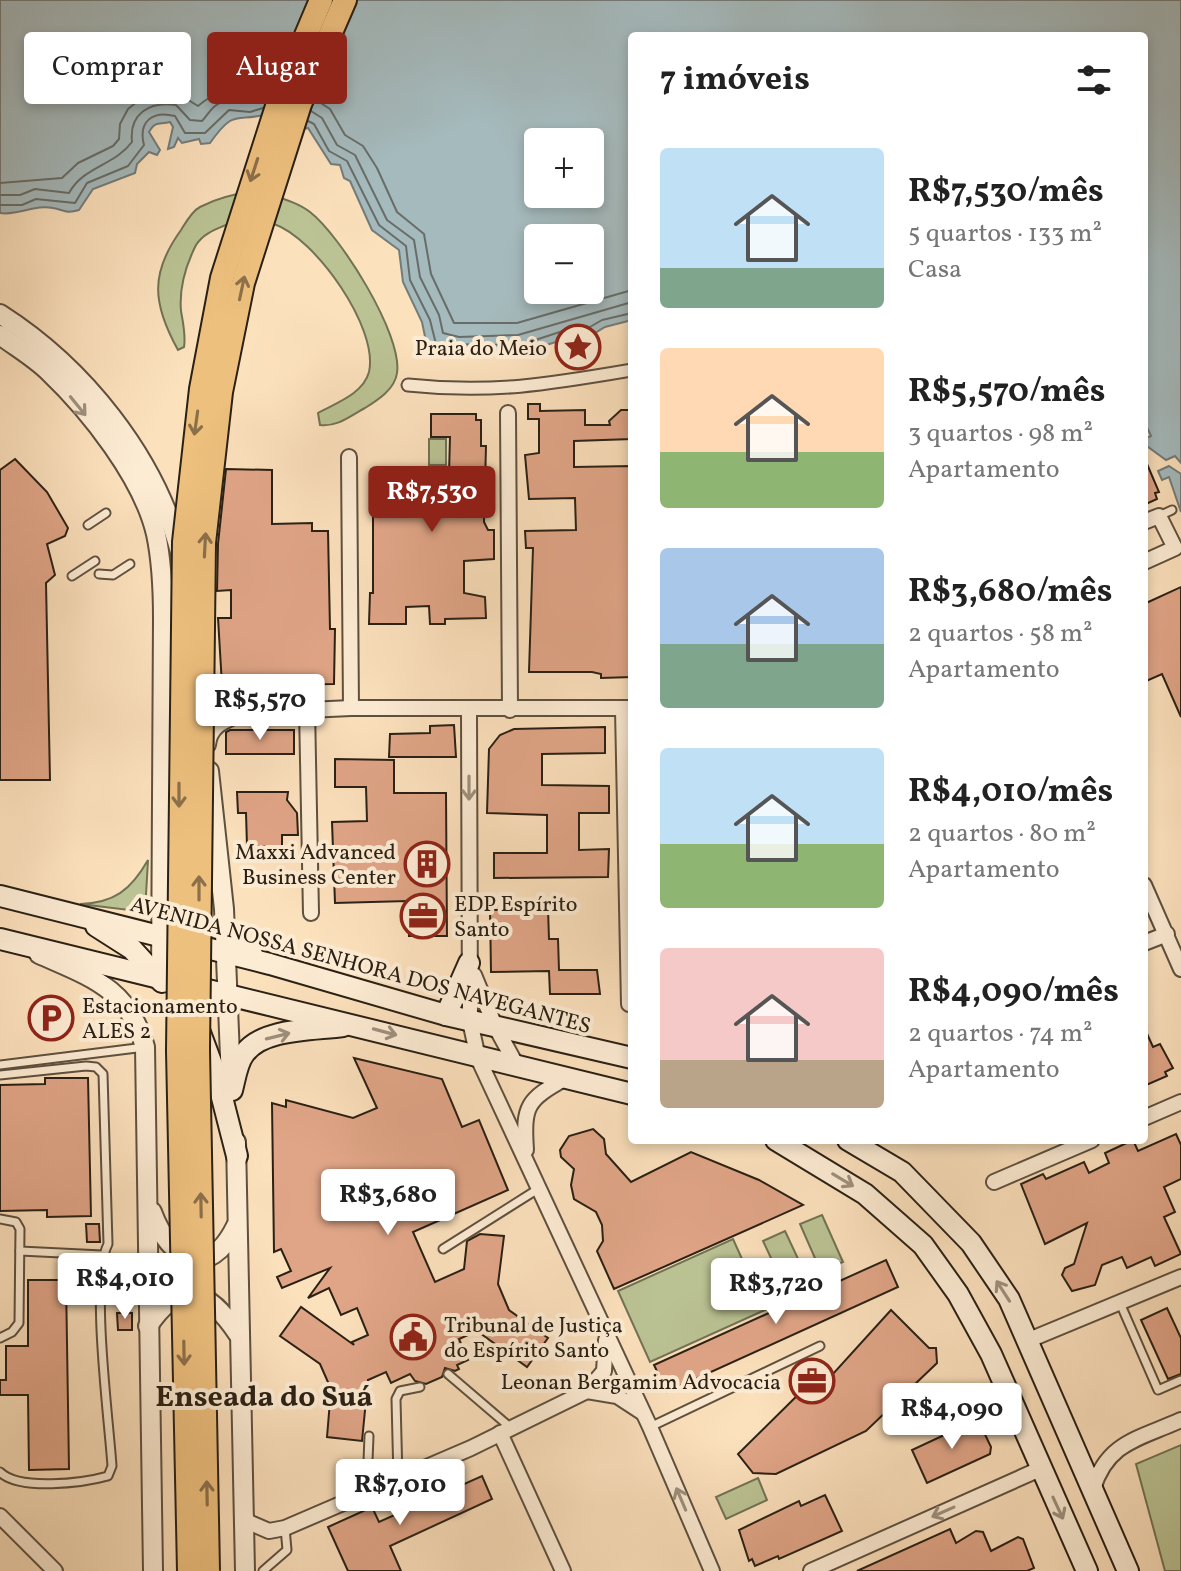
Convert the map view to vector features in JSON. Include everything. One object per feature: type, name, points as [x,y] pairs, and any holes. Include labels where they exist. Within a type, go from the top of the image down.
[{"type":"main road","points":[[189,1571],[178,1051],[180,670],[186,504],[205,365],[232,241],[267,133],[321,0]]},
{"type":"main road","points":[[208,1571],[198,1050],[201,657],[207,505],[227,357],[249,259],[286,140],[345,0]]},
{"type":"main road","name":"AVENIDA NOSSA SENHORA DOS NAVEGANTES","points":[[0,896],[270,964],[446,1015],[628,1057]]},
{"type":"main road","points":[[78,914],[132,949],[201,1032],[237,1156]]},
{"type":"main road","points":[[225,928],[240,948],[270,964]]},
{"type":"main road","points":[[7,941],[628,1093]]},
{"type":"main road","points":[[446,1015],[469,963]]},
{"type":"main road","points":[[232,1090],[242,1056],[253,1044],[288,1033],[355,1024]]},
{"type":"main road","points":[[783,1144],[865,1194],[923,1245],[958,1294],[991,1354],[1087,1571]]},
{"type":"main road","points":[[855,1144],[902,1172],[971,1243],[1009,1299],[1128,1571]]},
{"type":"street","points":[[0,314],[37,340],[87,390],[126,437],[157,486],[170,515],[193,602],[225,928],[237,1156],[238,1334],[244,1424],[245,1571]]},
{"type":"street","points":[[0,335],[48,371],[85,414],[131,474],[155,532],[163,576],[161,981]]},
{"type":"street","points":[[408,385],[468,391],[542,386],[628,371]]},
{"type":"street","points":[[508,413],[510,710]]},
{"type":"street","points":[[349,457],[351,708]]},
{"type":"street","points":[[1148,520],[1166,513],[1175,548],[1148,560]]},
{"type":"street","points":[[200,687],[208,703],[218,709],[243,713],[351,708],[628,708]]},
{"type":"street","points":[[307,709],[311,913]]},
{"type":"street","points":[[469,710],[470,1021],[478,1058],[647,1420],[712,1571]]},
{"type":"street","points":[[207,750],[209,735],[216,725],[243,713]]},
{"type":"street","points":[[1148,894],[1181,969]]},
{"type":"street","points":[[1148,941],[1167,934]]},
{"type":"street","points":[[7,941],[98,981],[120,996],[139,1026],[145,1047],[153,1571]]},
{"type":"street","points":[[469,963],[495,1026],[517,1066]]},
{"type":"street","points":[[526,1158],[526,1109],[535,1097],[566,1078]]},
{"type":"street","points":[[1148,1116],[1181,1102]]},
{"type":"street","points":[[994,1182],[1083,1144]]},
{"type":"street","points":[[148,1202],[160,1236],[174,1252],[194,1259],[210,1257]]},
{"type":"street","points":[[148,1282],[210,1257],[226,1247],[237,1224]]},
{"type":"street","points":[[1029,1340],[1181,1277]]},
{"type":"street","points":[[148,1326],[164,1303],[175,1296],[199,1296],[218,1305],[238,1334]]},
{"type":"street","points":[[245,1516],[248,1522],[269,1531],[285,1528],[587,1391],[604,1371],[605,1329]]},
{"type":"street","points":[[587,1391],[617,1396],[647,1420]]},
{"type":"street","points":[[1093,1489],[1099,1468],[1115,1450],[1181,1420]]},
{"type":"street","points":[[505,1430],[563,1571]]},
{"type":"street","points":[[811,1571],[1040,1469]]},
{"type":"street","points":[[0,1516],[55,1571]]},
{"type":"lane","points":[[88,525],[106,513]]},
{"type":"lane","points":[[72,576],[95,561]]},
{"type":"lane","points":[[99,574],[113,575],[130,564]]},
{"type":"lane","points":[[0,1065],[145,1047]]},
{"type":"lane","points":[[0,1075],[86,1066],[96,1067],[103,1074],[108,1244],[102,1255],[100,1286],[112,1466],[108,1476],[87,1482],[17,1483],[0,1472]]},
{"type":"lane","points":[[443,1249],[518,1206],[540,1187]]},
{"type":"lane","points":[[0,1219],[16,1222],[20,1251],[19,1323],[12,1332],[0,1338]]},
{"type":"lane","points":[[20,1251],[102,1255]]},
{"type":"lane","points":[[100,1286],[148,1282]]},
{"type":"lane","points":[[1120,1303],[1158,1390],[1181,1380]]},
{"type":"lane","points":[[647,1420],[820,1346]]},
{"type":"lane","points":[[448,1374],[505,1430]]},
{"type":"lane","points":[[398,1479],[396,1399],[400,1391],[420,1387]]},
{"type":"lane","points":[[369,1436],[368,1461],[382,1486]]},
{"type":"lane","points":[[263,1571],[287,1550],[285,1528]]},
{"type":"green space","points":[[259,191],[299,205],[323,224],[367,287],[390,335],[396,356],[396,379],[385,394],[338,423],[320,425],[318,413],[348,397],[366,380],[369,354],[364,332],[341,287],[325,265],[290,233],[274,224],[250,221],[226,225],[205,235],[192,253],[182,286],[184,347],[178,350],[163,317],[159,303],[160,274],[171,246],[189,217],[197,209],[214,201]]},
{"type":"green space","points":[[429,439],[446,439],[446,465],[429,465]]},
{"type":"green space","points":[[148,860],[145,912],[80,904],[103,901],[120,893]]},
{"type":"green space","points":[[822,1215],[843,1262],[821,1272],[800,1224]]},
{"type":"green space","points":[[785,1231],[807,1278],[785,1288],[763,1241]]},
{"type":"green space","points":[[733,1239],[765,1310],[650,1362],[618,1291]]},
{"type":"green space","points":[[1181,1445],[1181,1571],[1165,1571],[1136,1464]]},
{"type":"green space","points":[[758,1478],[767,1500],[726,1519],[716,1497]]},
{"type":"water","points":[[0,0],[1181,0],[1181,463],[1175,456],[1166,460],[1148,447],[1148,437],[1151,436],[1148,430],[1148,32],[628,32],[628,321],[605,327],[587,338],[571,337],[522,353],[458,355],[428,351],[422,322],[403,282],[399,250],[372,230],[340,165],[331,164],[308,128],[295,131],[275,112],[232,120],[210,143],[201,144],[199,139],[182,143],[178,138],[174,147],[168,149],[173,127],[170,122],[156,124],[149,132],[160,150],[157,155],[149,152],[137,164],[135,173],[93,189],[79,210],[33,209],[0,213]]},
{"type":"water","points":[[1169,466],[1181,474],[1181,512],[1169,477],[1162,480],[1158,471]]},
{"type":"building","points":[[528,404],[540,404],[540,411],[585,410],[585,425],[610,425],[609,421],[621,410],[628,410],[628,439],[574,441],[574,467],[628,466],[628,677],[601,678],[601,674],[592,672],[529,672],[533,548],[526,548],[525,531],[576,530],[575,498],[529,499],[525,455],[539,453],[539,419],[528,419]]},
{"type":"building","points":[[431,414],[476,414],[476,420],[481,420],[481,446],[486,446],[484,522],[488,530],[494,530],[494,559],[464,561],[464,593],[485,597],[486,618],[445,619],[445,624],[430,624],[429,606],[406,607],[406,624],[369,624],[370,593],[373,593],[373,473],[407,473],[407,501],[439,500],[439,474],[449,474],[450,437],[431,437]]},
{"type":"building","points":[[15,459],[47,492],[68,528],[65,536],[47,544],[55,575],[46,583],[50,780],[0,780],[0,470]]},
{"type":"building","points":[[1148,466],[1159,492],[1155,493],[1157,499],[1148,503]]},
{"type":"building","points":[[226,469],[272,470],[272,524],[312,523],[312,531],[328,531],[330,629],[335,629],[334,684],[222,685],[218,618],[231,618],[231,590],[217,591],[218,544]]},
{"type":"building","points":[[1181,587],[1181,717],[1162,674],[1148,680],[1148,602]]},
{"type":"building","points":[[454,725],[456,757],[389,757],[390,734],[430,733],[430,726]]},
{"type":"building","points":[[605,727],[605,753],[542,754],[542,785],[609,786],[609,813],[579,813],[579,850],[609,849],[608,877],[494,878],[494,853],[547,853],[547,815],[487,813],[489,749],[500,735],[514,729]]},
{"type":"building","points":[[294,730],[294,754],[226,754],[226,732]]},
{"type":"building","points":[[335,759],[394,760],[394,793],[446,793],[447,936],[409,936],[408,901],[335,903],[332,822],[367,821],[366,787],[335,787]]},
{"type":"building","points":[[237,792],[288,792],[287,800],[297,813],[298,835],[282,835],[282,846],[247,846],[246,813],[238,813]]},
{"type":"building","points":[[548,909],[549,939],[558,939],[559,970],[597,970],[600,994],[550,994],[549,971],[491,972],[490,910]]},
{"type":"building","points":[[1148,1036],[1153,1047],[1160,1044],[1173,1068],[1165,1072],[1167,1076],[1148,1084]]},
{"type":"building","points":[[354,1058],[442,1079],[462,1127],[479,1120],[508,1190],[413,1232],[435,1282],[464,1269],[467,1241],[480,1234],[504,1236],[498,1284],[509,1310],[548,1338],[527,1367],[477,1331],[459,1339],[468,1360],[457,1365],[459,1369],[455,1371],[445,1368],[442,1377],[426,1384],[415,1381],[410,1374],[391,1383],[386,1372],[368,1380],[362,1441],[327,1437],[331,1389],[320,1364],[280,1336],[301,1307],[354,1345],[352,1342],[368,1335],[357,1308],[341,1315],[329,1288],[308,1298],[330,1268],[282,1288],[277,1277],[291,1271],[281,1249],[274,1252],[272,1103],[286,1107],[286,1100],[353,1118],[377,1108]]},
{"type":"building","points":[[45,1078],[88,1078],[91,1216],[47,1217],[47,1210],[0,1211],[0,1085],[45,1084]]},
{"type":"building","points":[[593,1129],[604,1139],[606,1154],[631,1182],[691,1152],[759,1180],[803,1205],[614,1289],[597,1251],[603,1241],[602,1225],[596,1212],[574,1199],[571,1185],[574,1169],[561,1157],[560,1150],[569,1136]]},
{"type":"building","points":[[1176,1134],[1181,1145],[1181,1179],[1164,1187],[1175,1212],[1164,1217],[1181,1254],[1155,1266],[1151,1257],[1127,1268],[1122,1257],[1102,1265],[1095,1285],[1072,1291],[1062,1275],[1065,1268],[1074,1264],[1087,1223],[1045,1244],[1021,1184],[1043,1174],[1046,1179],[1084,1162],[1089,1173],[1109,1163],[1105,1153],[1124,1144],[1135,1144],[1138,1151]]},
{"type":"building","points":[[86,1224],[99,1224],[100,1242],[87,1242]]},
{"type":"building","points":[[886,1260],[898,1287],[667,1392],[654,1365]]},
{"type":"building","points":[[28,1280],[66,1280],[69,1469],[29,1470],[28,1395],[0,1395],[0,1380],[6,1380],[6,1346],[28,1346]]},
{"type":"building","points":[[1167,1308],[1181,1338],[1181,1374],[1168,1379],[1141,1320]]},
{"type":"building","points":[[891,1310],[929,1348],[936,1348],[937,1363],[866,1431],[776,1474],[753,1473],[738,1454],[812,1381],[833,1374]]},
{"type":"building","points":[[117,1313],[132,1313],[132,1330],[118,1330]]},
{"type":"building","points":[[974,1421],[980,1424],[991,1447],[990,1454],[927,1483],[912,1450]]},
{"type":"building","points":[[482,1476],[492,1499],[390,1546],[401,1571],[348,1571],[328,1527],[372,1507],[379,1522]]},
{"type":"building","points":[[825,1495],[842,1531],[779,1559],[778,1556],[755,1566],[752,1559],[749,1561],[739,1530],[799,1501],[801,1506]]},
{"type":"building","points":[[950,1529],[956,1543],[976,1531],[983,1532],[991,1551],[1018,1537],[1023,1539],[1034,1568],[1027,1571],[857,1571]]},
{"type":"place","name":"Praia do Meio","points":[[578,347]]},
{"type":"place","name":"Maxxi Advanced Business Center","points":[[427,864]]},
{"type":"place","name":"EDP Espírito Santo","points":[[423,916]]},
{"type":"place","name":"Estacionamento ALES 2","points":[[51,1018]]},
{"type":"place","name":"Tribunal de Justiça do Espírito Santo","points":[[413,1337]]},
{"type":"place","name":"Leonan Bergamim Advocacia","points":[[812,1381]]},
{"type":"district","name":"Enseada do Suá","points":[[264,1396]]}]
